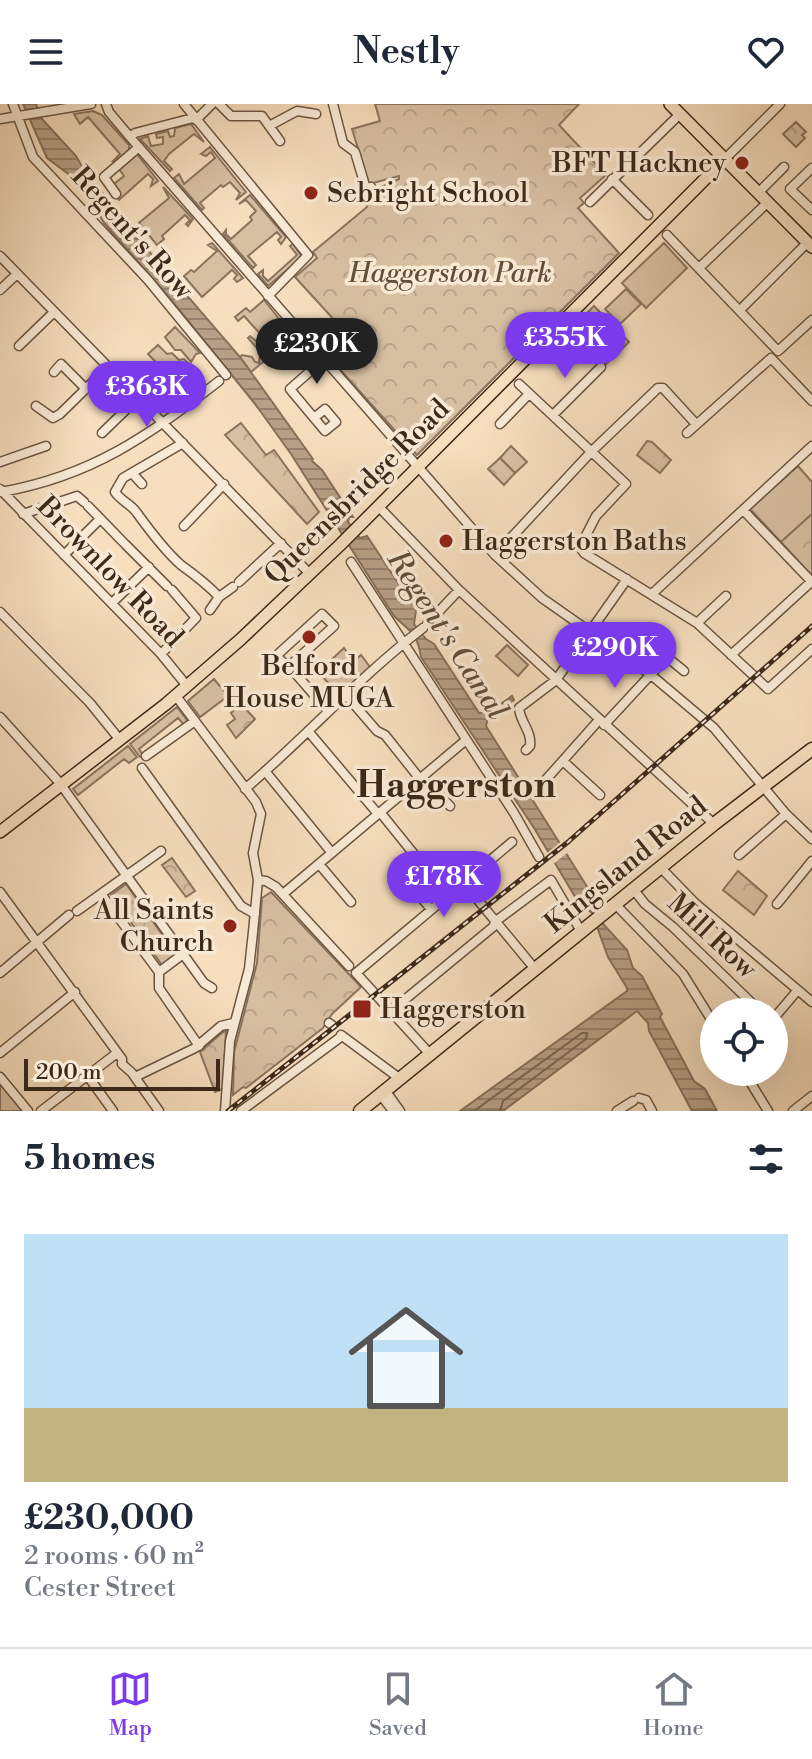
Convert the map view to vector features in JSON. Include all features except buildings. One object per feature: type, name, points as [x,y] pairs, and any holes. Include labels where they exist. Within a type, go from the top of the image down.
[{"type":"highway","name":"Kingsland Road","points":[[360,1111],[714,824],[812,749]]},
{"type":"main road","points":[[670,104],[810,245]]},
{"type":"main road","name":"Queensbridge Road","points":[[0,832],[176,696],[310,574],[724,160]]},
{"type":"street","name":"Regent's Row","points":[[13,104],[21,114],[27,149],[33,157],[148,280],[222,378],[164,423]]},
{"type":"street","points":[[0,119],[91,104]]},
{"type":"street","points":[[106,104],[107,110],[130,137],[495,555],[542,598],[650,674],[720,733],[786,814],[812,839]]},
{"type":"street","points":[[184,104],[306,250],[307,258],[268,296]]},
{"type":"street","points":[[130,137],[135,133],[195,119],[212,104]]},
{"type":"street","points":[[219,104],[231,116],[262,116],[280,141]]},
{"type":"street","points":[[333,104],[343,143],[355,152],[366,189],[371,187]]},
{"type":"street","points":[[724,160],[780,104]]},
{"type":"street","points":[[271,125],[297,111],[316,114]]},
{"type":"street","points":[[590,202],[680,114]]},
{"type":"street","points":[[116,194],[104,177],[139,147]]},
{"type":"street","points":[[758,193],[784,167]]},
{"type":"street","points":[[812,168],[790,189],[812,210]]},
{"type":"street","points":[[805,175],[812,183]]},
{"type":"street","points":[[612,179],[648,215]]},
{"type":"street","points":[[699,268],[767,203]]},
{"type":"street","points":[[667,235],[740,310],[812,401]]},
{"type":"street","points":[[740,310],[810,245]]},
{"type":"street","points":[[0,256],[310,574]]},
{"type":"street","points":[[0,290],[17,274]]},
{"type":"street","points":[[19,346],[54,312]]},
{"type":"street","points":[[687,433],[812,320]]},
{"type":"street","points":[[314,418],[325,409],[336,422],[325,431],[294,394],[290,389],[324,359]]},
{"type":"street","points":[[54,372],[61,364],[86,389]]},
{"type":"street","points":[[36,406],[53,418],[108,367]]},
{"type":"street","points":[[553,415],[601,367]]},
{"type":"street","points":[[519,384],[626,484],[593,520],[580,550],[697,623],[768,689],[812,649]]},
{"type":"street","points":[[495,555],[592,451],[658,388],[663,388],[696,424]]},
{"type":"street","points":[[500,424],[529,394]]},
{"type":"street","points":[[102,433],[138,398]]},
{"type":"street","points":[[1,491],[94,465],[164,423]]},
{"type":"street","points":[[183,443],[127,475],[115,488],[116,495],[136,511],[144,525],[180,564],[194,572],[219,597]]},
{"type":"street","points":[[0,462],[46,446]]},
{"type":"street","points":[[652,594],[812,446]]},
{"type":"street","points":[[127,475],[142,484]]},
{"type":"street","points":[[184,526],[224,484]]},
{"type":"street","name":"Brownlow Road","points":[[1,491],[161,654],[187,686]]},
{"type":"street","points":[[23,514],[77,496],[170,588],[196,618],[161,654]]},
{"type":"street","points":[[374,509],[714,824]]},
{"type":"street","points":[[731,655],[812,582],[743,510]]},
{"type":"street","points":[[64,555],[100,519]]},
{"type":"street","points":[[210,610],[219,597],[281,543]]},
{"type":"street","points":[[351,562],[522,825],[517,837],[353,970]]},
{"type":"street","points":[[112,603],[149,567]]},
{"type":"street","points":[[526,750],[530,746],[530,734],[521,719],[519,708],[556,680],[627,579]]},
{"type":"street","points":[[245,789],[327,710],[425,626],[459,590]]},
{"type":"street","points":[[697,623],[726,596]]},
{"type":"street","points":[[0,612],[90,703],[120,740]]},
{"type":"street","points":[[287,668],[334,626],[322,614],[276,656],[287,668],[295,673],[327,710]]},
{"type":"street","points":[[534,793],[669,657],[684,671]]},
{"type":"street","points":[[345,694],[450,806]]},
{"type":"street","points":[[176,696],[261,814],[253,857],[258,880],[249,969],[233,1023],[225,1111]]},
{"type":"street","points":[[0,717],[61,785],[204,983],[212,988]]},
{"type":"street","points":[[146,756],[195,721]]},
{"type":"street","points":[[308,731],[430,874],[413,888],[431,909]]},
{"type":"street","points":[[283,894],[466,740]]},
{"type":"street","points":[[563,761],[600,795]]},
{"type":"street","points":[[142,768],[241,906],[255,914]]},
{"type":"street","points":[[265,771],[332,853]]},
{"type":"street","points":[[739,855],[786,814]]},
{"type":"street","points":[[517,837],[539,857]]},
{"type":"street","points":[[0,973],[36,941],[161,851]]},
{"type":"street","points":[[777,904],[812,861]]},
{"type":"street","points":[[319,864],[351,902]]},
{"type":"street","points":[[661,868],[695,903],[812,1002]]},
{"type":"street","points":[[258,880],[271,883],[283,894],[429,1053]]},
{"type":"street","points":[[391,1011],[493,927],[496,921],[551,880],[586,930]]},
{"type":"street","points":[[463,882],[535,969]]},
{"type":"street","name":"Mill Row","points":[[634,890],[645,904],[747,998]]},
{"type":"street","points":[[0,892],[159,1111]]},
{"type":"street","points":[[101,894],[159,972],[159,988],[199,1046]]},
{"type":"street","points":[[616,905],[683,974],[700,1001]]},
{"type":"street","points":[[159,972],[183,954]]},
{"type":"street","points":[[788,1002],[797,991]]},
{"type":"street","points":[[0,1053],[75,992]]},
{"type":"street","points":[[133,1074],[199,1046],[221,1026],[233,1023]]},
{"type":"street","points":[[241,1111],[342,1035],[399,1078]]},
{"type":"street","points":[[41,1111],[87,1075],[119,1056]]},
{"type":"street","points":[[87,1075],[113,1111]]},
{"type":"street","points":[[0,1077],[28,1111]]},
{"type":"street","points":[[753,1086],[768,1111]]},
{"type":"street","points":[[382,1092],[393,1111]]},
{"type":"street","points":[[382,1092],[400,1111]]},
{"type":"street","points":[[793,1111],[812,1096]]},
{"type":"street","points":[[617,1111],[636,1100],[646,1100],[652,1111]]},
{"type":"green space","name":"Haggerston Park","points":[[375,104],[579,104],[559,125],[606,175],[580,198],[584,203],[578,208],[619,253],[417,455],[317,344],[337,323],[295,277],[317,258],[313,252],[367,207],[363,195],[399,179],[399,176],[369,184],[352,129],[380,121]]},
{"type":"green space","points":[[93,111],[102,115],[129,145],[129,151],[116,161],[113,161],[120,154],[88,117],[80,124],[74,114]]},
{"type":"green space","points":[[796,122],[806,132],[802,135],[805,138],[796,147],[783,134]]},
{"type":"green space","points":[[191,124],[204,142],[194,134],[169,154],[164,161],[172,169],[170,171],[140,139],[148,136],[151,146],[163,144],[163,137],[157,138],[156,134],[168,131],[170,137],[174,136],[175,128]]},
{"type":"green space","points":[[210,147],[246,192],[236,200],[240,193],[230,182],[223,187],[221,185],[200,203],[204,208],[202,210],[174,178],[179,174],[184,184],[215,158],[211,152],[206,156],[201,154]]},
{"type":"green space","points":[[137,154],[158,181],[151,186],[153,179],[148,174],[119,200],[117,197],[120,194],[114,184],[124,176],[119,169]]},
{"type":"green space","points":[[163,187],[193,219],[188,226],[186,224],[190,220],[185,215],[162,236],[164,239],[157,245],[139,223],[169,198]]},
{"type":"green space","points":[[250,195],[286,237],[281,244],[277,232],[248,256],[256,265],[253,268],[223,234],[226,230],[231,239],[252,220],[250,217],[256,211],[246,200],[239,204]]},
{"type":"green space","points":[[107,229],[168,296],[259,409],[180,311]]},
{"type":"green space","points":[[212,243],[243,278],[237,282],[234,279],[237,275],[232,270],[202,297],[184,276],[191,270],[194,272],[217,251],[208,245]]},
{"type":"green space","points":[[664,243],[687,268],[646,308],[622,283]]},
{"type":"green space","points":[[293,244],[302,257],[268,286],[258,274],[263,270],[263,276],[268,281],[297,255],[290,246]]},
{"type":"green space","points":[[626,289],[641,304],[620,324],[605,309]]},
{"type":"green space","points":[[264,300],[280,320],[257,348],[248,338],[250,336],[257,342],[263,337],[244,316],[238,321],[235,317],[246,308],[250,312]]},
{"type":"green space","points":[[594,306],[629,342],[605,365],[570,330]]},
{"type":"green space","points":[[282,321],[306,349],[289,364],[275,352],[251,372],[240,357],[242,355],[252,357],[259,363],[260,355],[275,339],[277,341],[273,345],[278,351],[286,344],[292,351],[299,346],[282,326],[275,332],[280,338],[278,340],[271,331]]},
{"type":"green space","points":[[175,327],[200,353],[191,362],[181,350],[175,350],[165,337]]},
{"type":"green space","points":[[158,345],[167,354],[172,353],[189,364],[173,380],[148,354]]},
{"type":"green space","points":[[241,423],[266,455],[274,450],[319,512],[307,524],[225,435]]},
{"type":"green space","points":[[647,441],[671,460],[660,473],[637,455]]},
{"type":"green space","points":[[511,446],[527,462],[515,473],[500,458]]},
{"type":"green space","points":[[500,458],[515,473],[504,485],[488,469]]},
{"type":"green space","points":[[798,466],[812,482],[812,514],[781,542],[750,509]]},
{"type":"green space","points":[[812,514],[812,576],[781,542]]},
{"type":"green space","points":[[507,645],[528,665],[518,676],[496,656]]},
{"type":"green space","points":[[344,648],[354,661],[361,655],[370,667],[328,705],[321,697],[332,687],[318,672]]},
{"type":"green space","points":[[214,679],[228,696],[200,717],[188,701]]},
{"type":"green space","points":[[241,704],[255,719],[236,738],[227,725],[235,719],[231,713]]},
{"type":"green space","points":[[177,707],[189,723],[185,726],[178,718],[139,749],[143,755],[140,757],[130,744]]},
{"type":"green space","points":[[128,746],[137,757],[129,763],[124,759],[78,795],[73,789]]},
{"type":"green space","points":[[172,858],[195,891],[186,897],[162,865]]},
{"type":"green space","points":[[738,871],[767,896],[754,915],[723,890]]},
{"type":"green space","points":[[126,884],[176,954],[162,965],[111,895]]},
{"type":"green space","points":[[271,892],[361,987],[332,1014],[323,1028],[233,1095],[234,1052],[257,963],[262,898]]},
{"type":"green space","points":[[224,1031],[223,1089],[215,1092],[200,1052]]},
{"type":"green space","points":[[0,1083],[23,1111],[0,1111]]},
{"type":"water","points":[[23,104],[36,104],[42,119],[76,156],[123,221],[240,357],[353,517],[349,517],[348,522],[360,538],[367,536],[416,610],[414,624],[434,644],[479,713],[489,712],[512,696],[514,700],[488,717],[486,726],[598,904],[595,911],[627,950],[633,968],[642,976],[694,1081],[705,1089],[717,1111],[692,1111],[649,1031],[648,1023],[637,1011],[503,1111],[460,1111],[627,991],[627,988],[608,957],[592,913],[577,900],[534,828],[421,657],[415,637],[394,616],[291,454],[253,401],[168,296],[104,223],[93,202],[71,176],[47,158]]},
{"type":"pier","points":[[564,839],[571,850],[552,865],[546,854]]},
{"type":"railway","points":[[228,1111],[568,842],[812,626]]},
{"type":"place","name":"BFT Hackney","points":[[742,163]]},
{"type":"place","name":"Sebright School","points":[[311,193]]},
{"type":"place","name":"Haggerston Baths","points":[[446,541]]},
{"type":"place","name":"Belford House MUGA","points":[[309,637]]},
{"type":"place","name":"All Saints Church","points":[[230,926]]},
{"type":"place","name":"Haggerston","points":[[362,1009]]},
{"type":"district","name":"Haggerston","points":[[456,786]]},
{"type":"water label","name":"Regent's Canal","points":[[447,635]]}]
